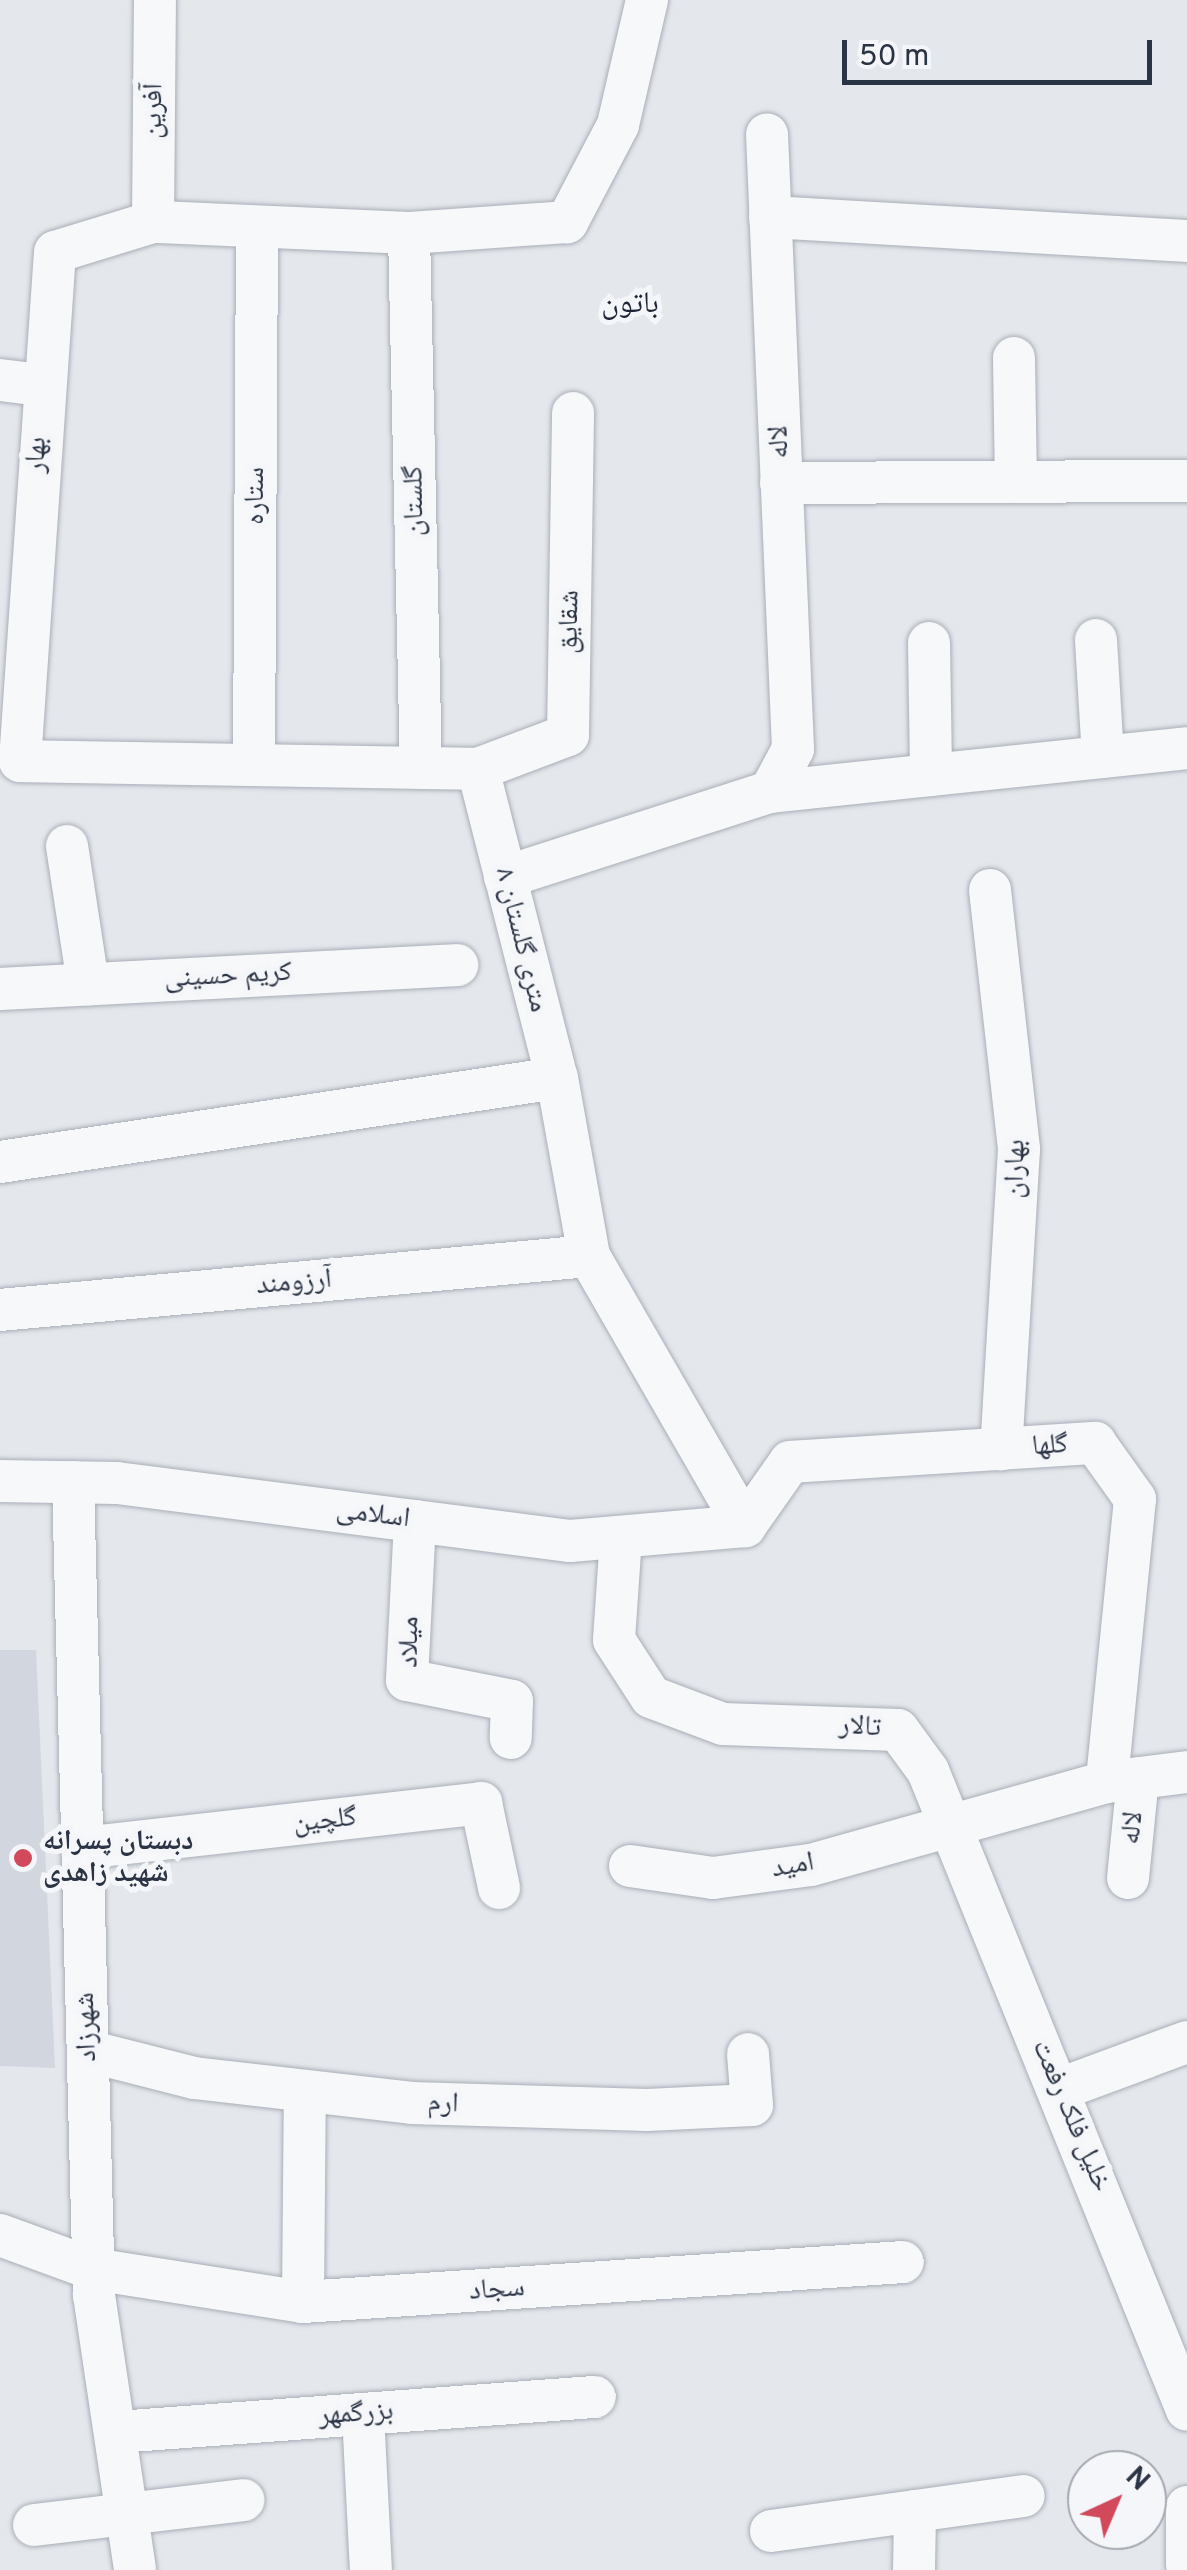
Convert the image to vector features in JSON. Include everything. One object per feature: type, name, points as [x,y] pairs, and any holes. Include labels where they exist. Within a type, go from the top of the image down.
[{"type":"street","name":"آفرین","points":[[153,222],[155,0]]},
{"type":"street","points":[[153,222],[409,233],[567,222],[618,124],[647,0]]},
{"type":"street","name":"لاله","points":[[767,135],[793,749],[770,792]]},
{"type":"street","points":[[770,217],[1187,241]]},
{"type":"street","name":"بهار","points":[[153,222],[55,252],[20,383],[20,761],[254,765]]},
{"type":"street","name":"ستاره","points":[[254,765],[257,227]]},
{"type":"street","name":"گلستان","points":[[409,233],[421,768]]},
{"type":"street","points":[[1014,358],[1016,482]]},
{"type":"street","name":"شقایق","points":[[478,769],[568,735],[573,413]]},
{"type":"street","points":[[782,483],[1187,480]]},
{"type":"street","points":[[1096,640],[1104,756]]},
{"type":"street","points":[[929,642],[931,774]]},
{"type":"street","points":[[505,877],[770,792],[1187,748]]},
{"type":"street","points":[[254,765],[478,769]]},
{"type":"street","name":"۸ متری گلستان","points":[[478,769],[557,1078],[589,1256],[745,1526]]},
{"type":"street","points":[[67,846],[88,984]]},
{"type":"street","name":"بهاران","points":[[990,890],[1019,1149],[1001,1448]]},
{"type":"street","name":"کریم حسینی","points":[[0,989],[457,965]]},
{"type":"street","points":[[0,1162],[557,1078]]},
{"type":"street","name":"آرزومند","points":[[0,1310],[589,1256]]},
{"type":"street","name":"گلها","points":[[745,1526],[790,1462],[1095,1443],[1136,1499],[1122,1780]]},
{"type":"street","name":"اسلامی","points":[[0,1481],[73,1482],[570,1541],[745,1526]]},
{"type":"street","name":"شهرزاد","points":[[73,1482],[93,2269],[131,2508],[128,2569]]},
{"type":"street","name":"میلاد","points":[[415,1521],[407,1680],[512,1701],[511,1738]]},
{"type":"street","name":"تالار","points":[[621,1536],[614,1640],[650,1697],[723,1724],[898,1730],[953,1823]]},
{"type":"street","points":[[953,1823],[1122,1780],[1187,1772]]},
{"type":"street","name":"لاله","points":[[1122,1780],[1128,1878]]},
{"type":"street","name":"گلچین","points":[[82,1848],[481,1803],[499,1888]]},
{"type":"street","name":"امید","points":[[630,1866],[713,1878],[812,1866],[953,1823]]},
{"type":"street","name":"خلیل فلک رفعت","points":[[953,1823],[1187,2410]]},
{"type":"street","points":[[1060,2089],[1187,2042]]},
{"type":"street","name":"ارم","points":[[88,2051],[194,2078],[432,2104],[752,2105],[748,2054]]},
{"type":"street","points":[[303,2302],[305,2090]]},
{"type":"street","name":"سجاد","points":[[0,2235],[93,2269],[303,2302],[903,2262]]},
{"type":"street","name":"بزرگمهر","points":[[117,2432],[594,2397]]},
{"type":"street","points":[[363,2414],[371,2570]]},
{"type":"street","points":[[770,2531],[1024,2496]]},
{"type":"street","points":[[34,2525],[131,2508],[244,2500]]},
{"type":"street","points":[[1187,2507],[1187,2564]]},
{"type":"street","points":[[914,2570],[915,2511]]},
{"type":"shaded area","name":"دبستان پسرانه شهید زاهدی","points":[[0,1650],[36,1650],[55,2068],[0,2066]]},
{"type":"place","name":"دبستان پسرانه شهید زاهدی","points":[[23,1858]]},
{"type":"district","name":"باتون","points":[[630,305]]}]
